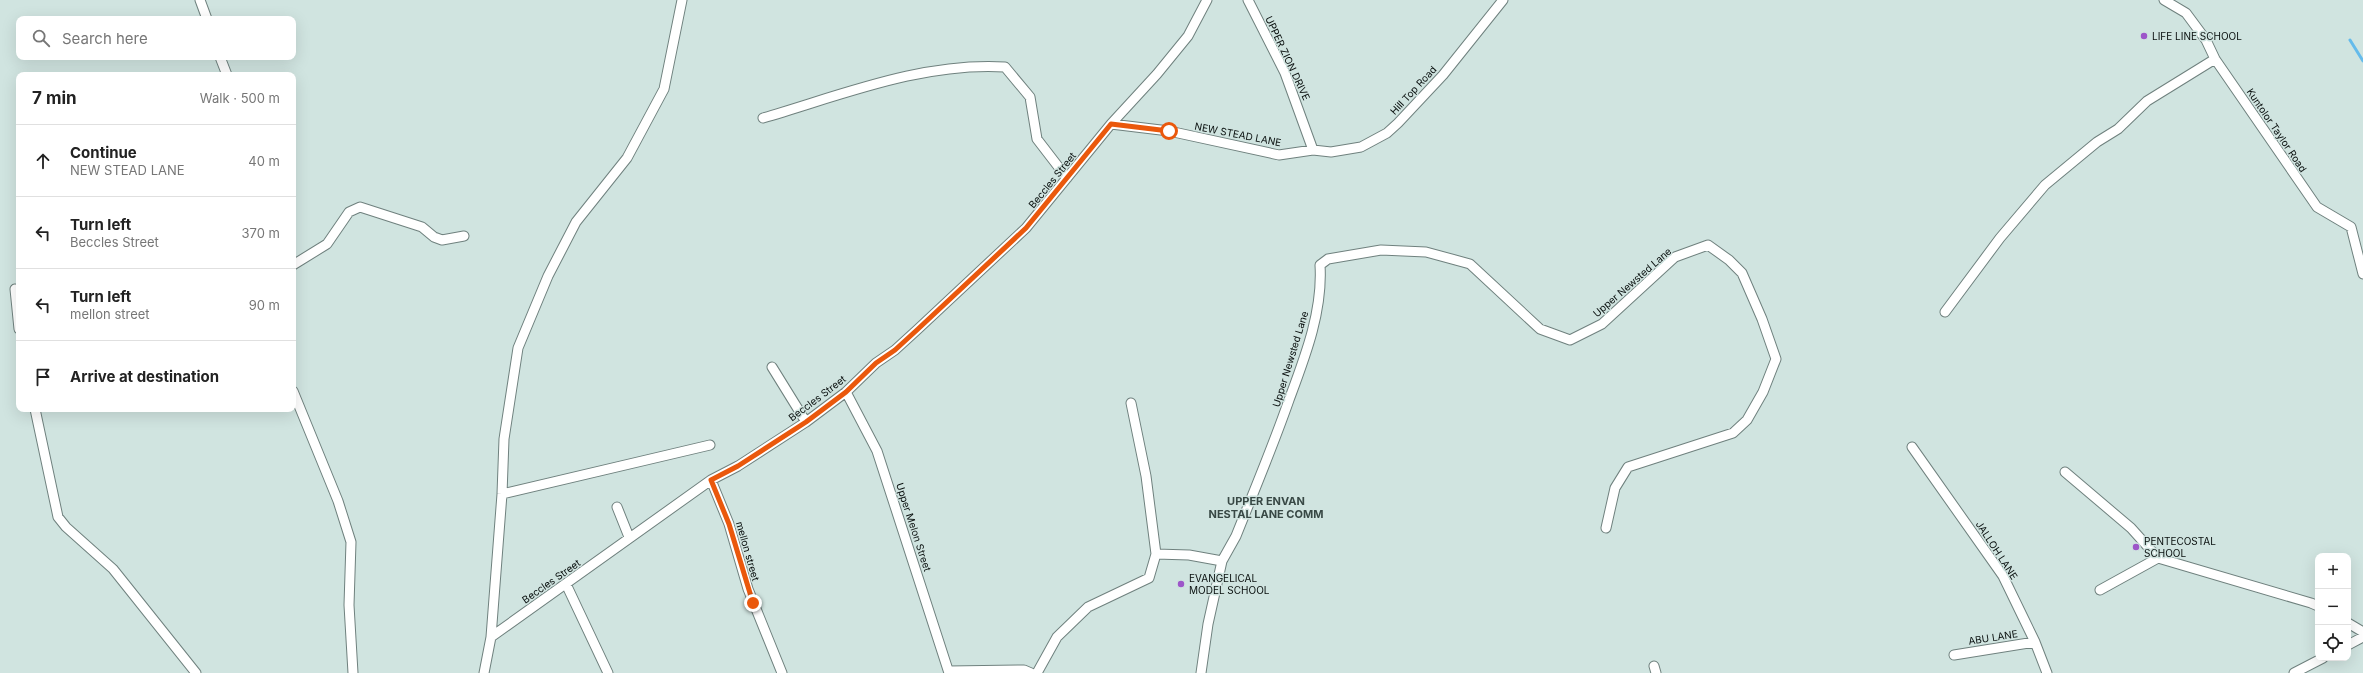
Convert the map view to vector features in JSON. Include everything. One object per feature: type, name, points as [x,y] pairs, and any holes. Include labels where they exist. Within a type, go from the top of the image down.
[{"type":"street","points":[[200,0],[206,16]]},
{"type":"street","points":[[484,673],[491,637],[502,494],[506,412],[518,348],[548,276],[576,222],[627,158],[664,89],[682,0]]},
{"type":"street","name":"Beccles Street","points":[[491,637],[629,537],[711,480],[738,466],[806,422],[846,392],[876,363],[895,350],[1026,228],[1111,124],[1157,74],[1188,36],[1206,0]]},
{"type":"street","name":"UPPER ZION DRIVE","points":[[1248,0],[1285,73],[1313,150]]},
{"type":"street","name":"Hill Top Road","points":[[1313,150],[1331,152],[1361,147],[1388,133],[1443,75],[1503,0]]},
{"type":"street","name":"Kuntolor Taylor Road","points":[[2164,0],[2186,13],[2206,40],[2215,59],[2316,206],[2351,227],[2363,274]]},
{"type":"street","points":[[1945,312],[2000,238],[2044,185],[2097,142],[2118,128],[2147,101],[2215,59]]},
{"type":"street","points":[[221,60],[226,72]]},
{"type":"street","points":[[763,118],[923,71],[986,66],[1005,67],[1030,97],[1037,139],[1067,178]]},
{"type":"street","name":"NEW STEAD LANE","points":[[1111,124],[1169,131],[1279,155],[1313,150]]},
{"type":"street","points":[[296,263],[327,244],[349,212],[360,207],[422,227],[434,237],[442,240],[464,236]]},
{"type":"street","name":"Upper Newsted Lane","points":[[1201,673],[1208,624],[1222,561],[1236,536],[1299,373],[1314,326],[1321,282],[1320,265],[1328,259],[1381,250],[1426,252],[1470,264],[1540,329],[1570,340],[1602,324],[1675,257],[1708,245],[1729,260],[1742,273],[1762,319],[1776,359],[1763,392],[1747,420],[1733,433],[1628,467],[1616,488],[1606,528]]},
{"type":"street","points":[[15,289],[16,299]]},
{"type":"street","points":[[772,367],[806,422]]},
{"type":"street","name":"Upper Melon Street","points":[[846,392],[877,451],[949,672]]},
{"type":"street","points":[[296,398],[338,501],[351,542],[349,606],[352,673]]},
{"type":"street","points":[[1037,673],[1056,637],[1088,607],[1149,578],[1156,554],[1146,476],[1131,403]]},
{"type":"street","points":[[36,412],[58,517],[66,527],[113,569],[196,673]]},
{"type":"street","points":[[502,494],[710,445]]},
{"type":"street","name":"JALLOH LANE","points":[[1912,447],[2003,576],[2035,642],[2047,673]]},
{"type":"street","points":[[2065,472],[2131,528],[2158,558],[2315,604]]},
{"type":"street","name":"mellon street","points":[[711,480],[729,524],[748,589],[782,673]]},
{"type":"street","points":[[617,507],[629,537]]},
{"type":"street","points":[[1156,554],[1189,555],[1222,561]]},
{"type":"street","points":[[2100,590],[2158,558]]},
{"type":"street","points":[[566,584],[608,673]]},
{"type":"street","points":[[2351,625],[2363,632]]},
{"type":"street","points":[[2351,644],[2363,638]]},
{"type":"street","name":"ABU LANE","points":[[1954,655],[2035,642]]},
{"type":"street","points":[[2294,673],[2317,661]]},
{"type":"street","points":[[949,672],[1024,670],[1031,673]]},
{"type":"waterway","points":[[2350,40],[2363,61]]},
{"type":"place","name":"LIFE LINE SCHOOL","points":[[2144,36]]},
{"type":"place","name":"PENTECOSTAL SCHOOL","points":[[2136,547]]},
{"type":"place","name":"EVANGELICAL MODEL SCHOOL","points":[[1181,584]]},
{"type":"district","name":"UPPER ENVAN NESTAL LANE COMM","points":[[1266,507]]},
{"type":"route","points":[[753,603],[729,524],[711,480],[738,466],[806,422],[846,392],[876,363],[895,350],[1026,228],[1111,124],[1169,131]]}]
